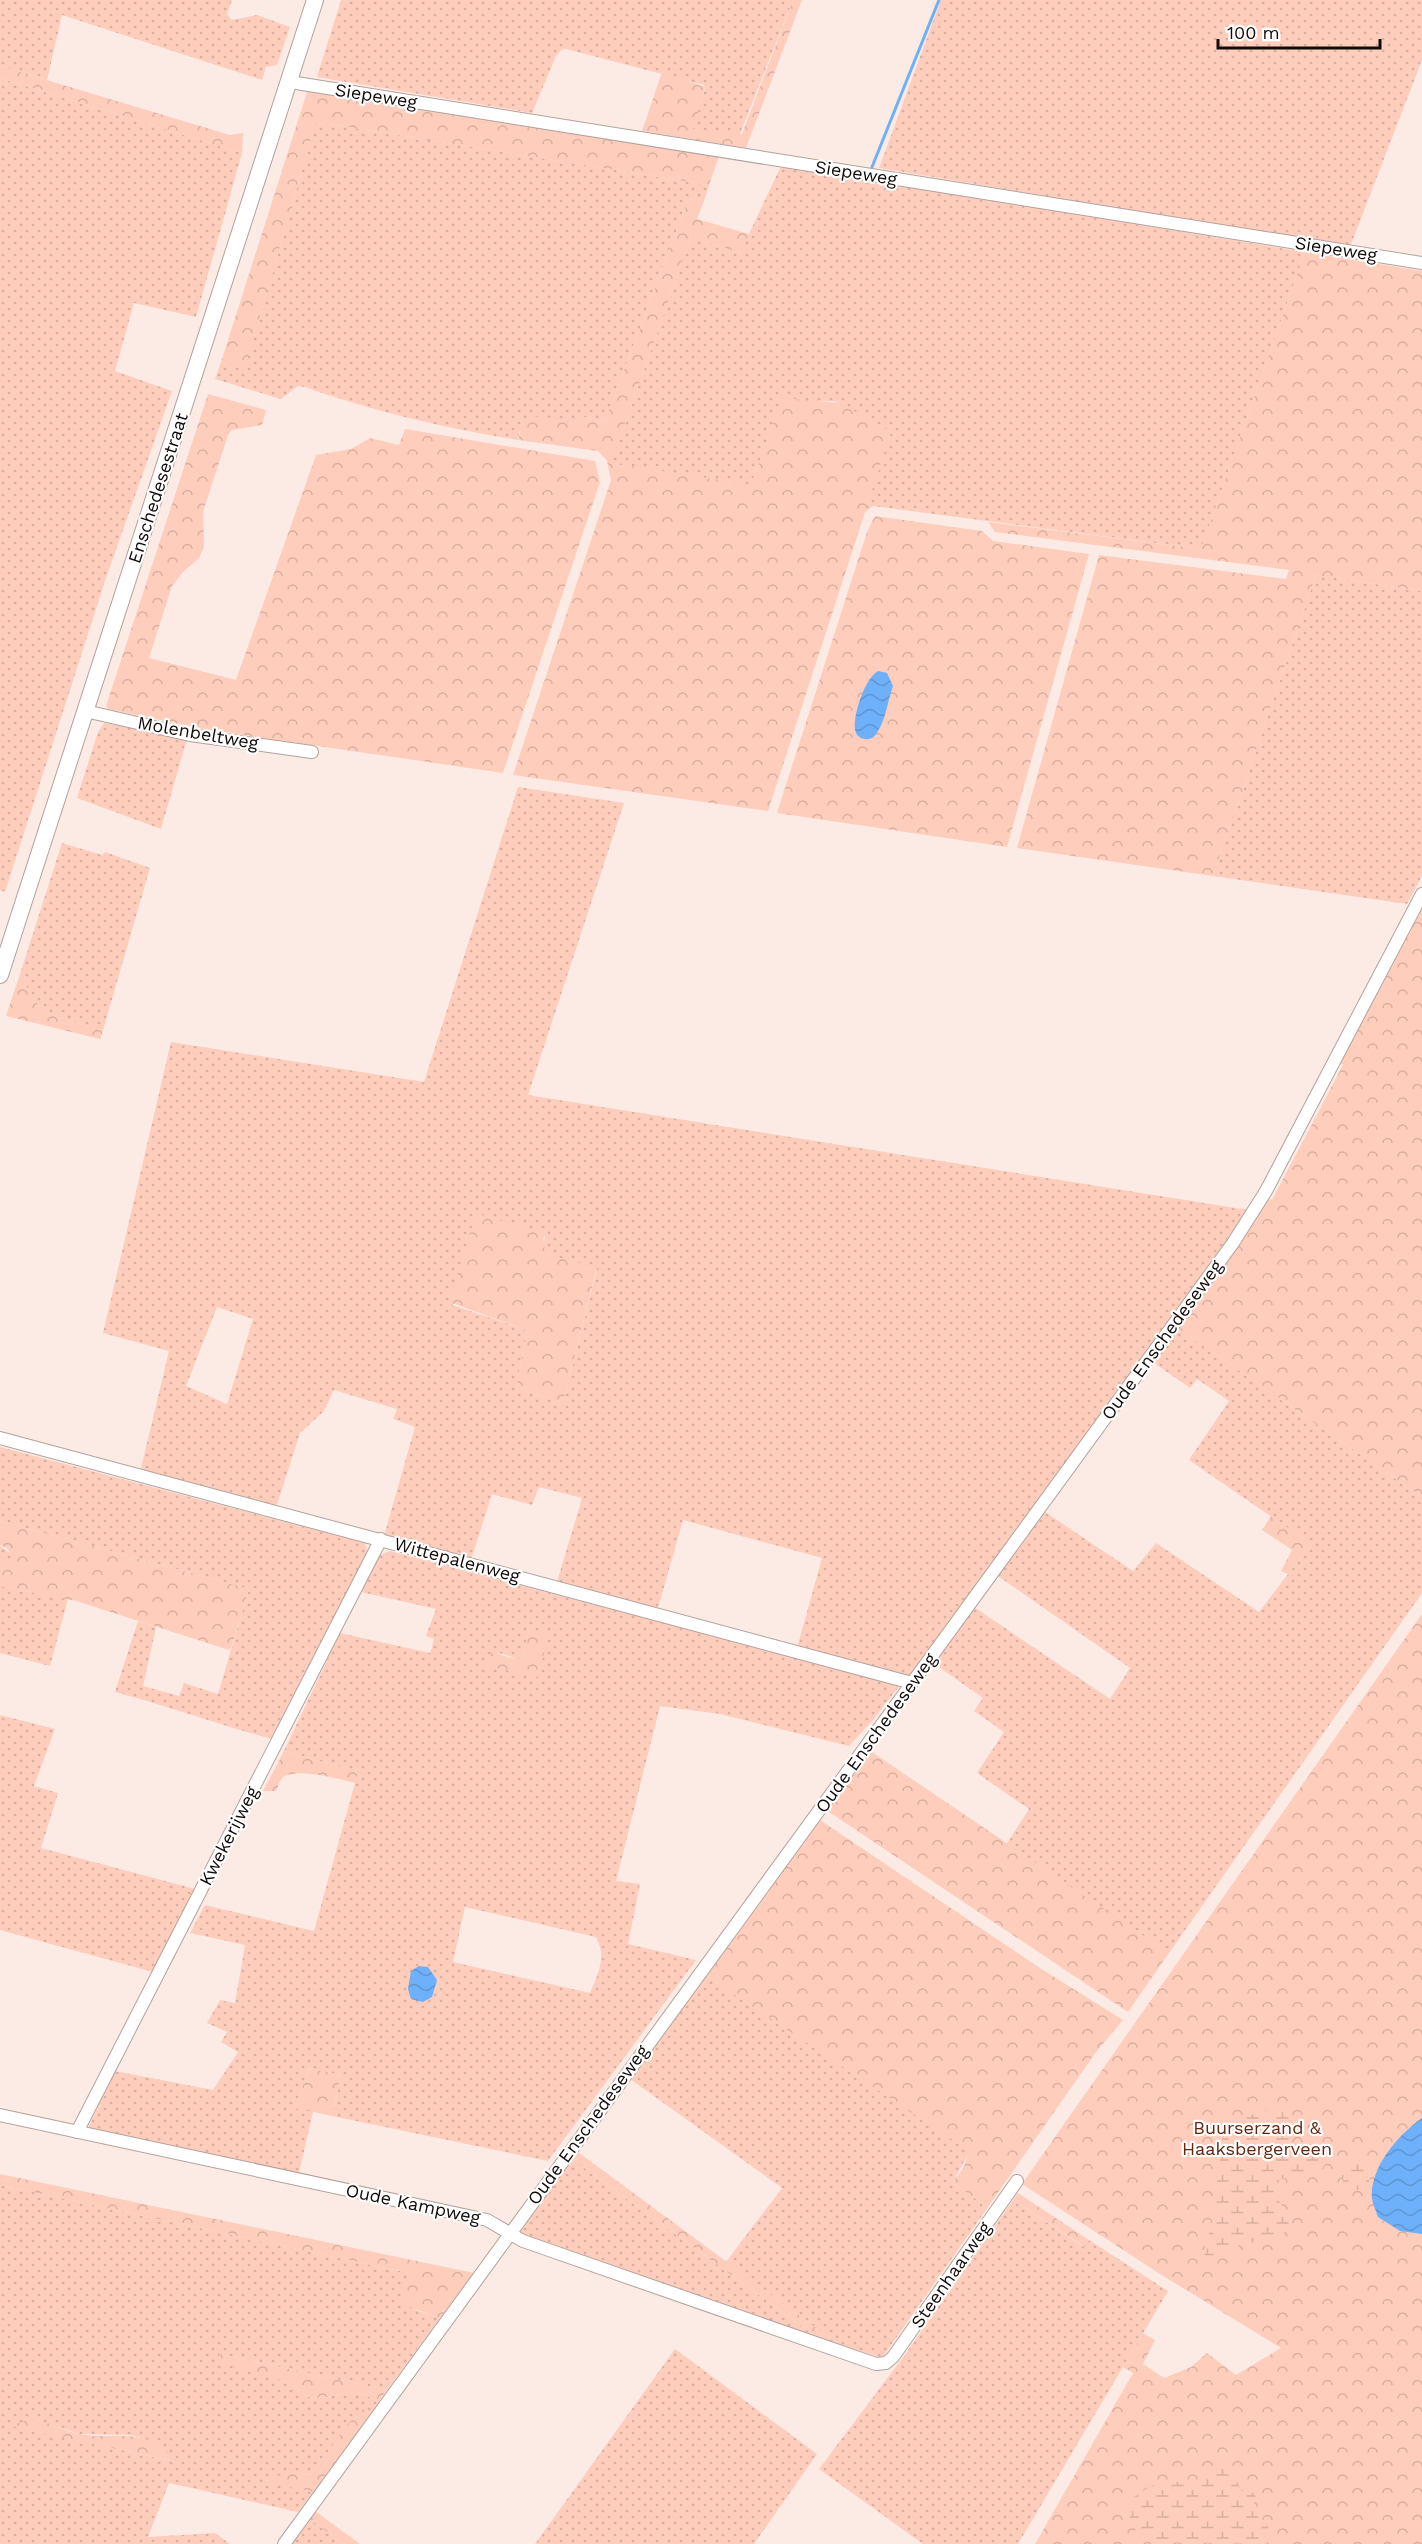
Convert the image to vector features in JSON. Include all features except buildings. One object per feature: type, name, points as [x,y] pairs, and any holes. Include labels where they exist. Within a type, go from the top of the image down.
[{"type":"street","name":"Enschedesestraat","points":[[0,975],[315,0]]},
{"type":"street","name":"Siepeweg","points":[[290,82],[1422,263]]},
{"type":"street","name":"Molenbeltweg","points":[[85,711],[190,735],[312,752]]},
{"type":"street","name":"Oude Enschedeseweg","points":[[284,2544],[1239,1234],[1266,1191],[1422,894]]},
{"type":"street","name":"Wittepalenweg","points":[[0,1438],[912,1683]]},
{"type":"street","name":"Kwekerijweg","points":[[77,2132],[381,1539]]},
{"type":"street","name":"Oude Kampweg","points":[[0,2115],[487,2220],[523,2241],[880,2364]]},
{"type":"street","name":"Steenhaarweg","points":[[880,2364],[893,2357],[1017,2181]]},
{"type":"green space","points":[[0,0],[232,0],[227,14],[232,20],[257,15],[290,27],[277,65],[266,67],[262,80],[62,15],[47,80],[0,66]]},
{"type":"green space","points":[[341,0],[793,0],[739,136],[692,129],[705,89],[704,85],[566,49],[561,50],[556,56],[532,113],[317,77]]},
{"type":"green space","points":[[793,0],[802,0],[746,148],[642,131],[662,72],[705,87],[693,129],[742,134]]},
{"type":"green space","points":[[941,0],[1422,0],[1422,60],[1350,247],[879,168]]},
{"type":"green space","points":[[0,66],[230,135],[243,133],[242,153],[0,78]]},
{"type":"green space","points":[[0,78],[242,153],[196,317],[134,303],[115,371],[172,391],[106,578],[5,892],[0,890]]},
{"type":"green space","points":[[308,89],[719,156],[709,185],[316,122],[245,368],[221,362]]},
{"type":"green space","points":[[316,122],[709,185],[704,201],[693,198],[687,202],[605,421],[582,417],[572,424],[543,417],[519,432],[518,440],[410,418],[305,387],[298,386],[281,399],[215,379],[221,362],[245,367]]},
{"type":"green space","points":[[781,166],[1305,252],[1201,549],[873,506],[864,513],[891,432],[834,401],[782,399],[754,477],[748,485],[607,463],[619,441],[691,237],[740,253]]},
{"type":"green space","points":[[693,198],[704,201],[697,219],[749,234],[740,253],[691,237],[619,441],[608,463],[748,484],[754,477],[782,398],[840,403],[891,432],[768,811],[513,775],[611,480],[607,461],[598,451],[518,440],[523,422],[541,416],[572,424],[582,417],[605,421],[687,202]]},
{"type":"green space","points":[[1305,252],[1422,271],[1422,591],[1316,575],[1213,876],[1017,848],[1099,555],[1286,579],[1289,570],[995,532],[988,522],[1201,549]]},
{"type":"green space","points":[[208,394],[266,410],[262,425],[232,430],[228,435],[203,512],[204,547],[199,558],[172,586],[149,658],[236,680],[316,455],[351,449],[370,438],[399,445],[405,429],[595,461],[600,482],[503,773],[208,730],[108,709],[106,706]]},
{"type":"green space","points":[[875,516],[982,531],[993,541],[1089,554],[1007,847],[777,813],[867,532]]},
{"type":"green space","points":[[1316,575],[1422,591],[1422,876],[1407,904],[1213,876]]},
{"type":"green space","points":[[104,723],[187,739],[161,829],[77,798],[98,732]]},
{"type":"green space","points":[[518,787],[624,803],[528,1095],[1248,1210],[913,1674],[907,1676],[797,1648],[822,1558],[683,1520],[658,1608],[557,1582],[582,1498],[539,1487],[532,1505],[492,1494],[471,1560],[384,1536],[415,1427],[393,1419],[397,1409],[334,1390],[324,1411],[300,1433],[276,1508],[140,1472],[169,1351],[103,1333],[171,1042],[424,1082]],"holes":[[[545,1236],[543,1250],[545,1254],[597,1269],[564,1399],[561,1402],[516,1388],[527,1330],[452,1305]],[[217,1307],[253,1319],[227,1404],[186,1386]]]},
{"type":"green space","points":[[62,843],[102,855],[105,852],[150,868],[103,1030],[64,1019],[42,1008],[27,989],[24,975],[20,974]]},
{"type":"green space","points":[[1422,908],[1422,1497],[1179,1329],[1228,1262],[1268,1198],[1272,1200],[1343,1065],[1340,1063]]},
{"type":"green space","points":[[20,974],[24,974],[27,988],[42,1008],[64,1019],[103,1030],[100,1039],[6,1016]]},
{"type":"green space","points":[[476,1213],[543,1233],[545,1254],[597,1267],[564,1399],[561,1402],[516,1388],[527,1330],[449,1302]]},
{"type":"green space","points":[[1179,1329],[1422,1497],[1422,1593],[1169,1953],[1006,1845],[1029,1809],[977,1773],[1004,1732],[974,1711],[983,1698],[933,1663],[974,1607],[1110,1699],[1130,1668],[998,1576],[1045,1512],[1133,1571],[1156,1543],[1259,1612],[1311,1544],[1189,1460],[1229,1401],[1197,1379],[1190,1388],[1154,1363]]},
{"type":"green space","points":[[0,1447],[365,1543],[368,1552],[272,1739],[115,1692],[138,1621],[156,1627],[143,1686],[179,1696],[184,1683],[218,1694],[249,1589],[0,1521]]},
{"type":"green space","points":[[1271,1516],[1311,1544],[1288,1574],[1281,1571],[1292,1550],[1262,1530]]},
{"type":"green space","points":[[0,1521],[249,1589],[231,1648],[229,1650],[76,1601],[0,1586],[0,1562],[7,1562],[13,1557],[7,1548],[0,1545]]},
{"type":"green space","points":[[0,1546],[13,1555],[13,1558],[7,1562],[0,1562]]},
{"type":"green space","points":[[390,1551],[900,1685],[849,1746],[720,1714],[660,1706],[616,1881],[640,1884],[628,1944],[696,1960],[548,2161],[332,2116],[341,2075],[309,2068],[295,2108],[313,2112],[299,2173],[123,2138],[88,2128],[115,2071],[213,2090],[238,2052],[221,2042],[227,2032],[207,2023],[220,2000],[235,2003],[245,1945],[190,1933],[205,1905],[314,1931],[358,1772],[284,1751],[340,1633],[430,1653],[434,1639],[426,1636],[436,1609],[361,1592],[380,1555]],"holes":[[[529,1630],[537,1677],[496,1652],[518,1659],[523,1656]],[[465,1907],[596,1937],[601,1958],[590,1993],[453,1962]]]},
{"type":"green space","points":[[0,1586],[68,1599],[50,1666],[0,1653]]},
{"type":"green space","name":"Buurserzand & Haaksbergerveen","points":[[1422,1614],[1422,2544],[1035,2544],[1133,2373],[1123,2367],[1143,2333],[1155,2340],[1143,2364],[1164,2378],[1191,2367],[1207,2353],[1236,2375],[1281,2348],[1160,2274],[1022,2184]]},
{"type":"green space","points":[[529,1630],[549,1634],[538,1677],[481,1665],[491,1653],[518,1659],[523,1656]]},
{"type":"green space","points":[[0,1715],[55,1729],[34,1786],[58,1793],[41,1848],[195,1889],[153,1972],[0,1930]]},
{"type":"green space","points":[[869,1750],[1169,1953],[1128,2012],[829,1812],[827,1808]]},
{"type":"green space","points":[[284,1751],[358,1772],[355,1783],[300,1773],[281,1779],[276,1791],[263,1791]]},
{"type":"green space","points":[[820,1820],[1040,1968],[1123,2020],[1096,2052],[988,2207],[952,2183],[964,2167],[969,2151],[705,1975]]},
{"type":"green space","points":[[705,1975],[970,2151],[952,2183],[988,2207],[882,2358],[838,2344],[726,2262],[782,2188],[630,2079]]},
{"type":"green space","points":[[309,2068],[341,2075],[332,2116],[295,2108]]},
{"type":"green space","points":[[1270,2109],[1281,2110],[1294,2123],[1291,2144],[1294,2154],[1307,2157],[1318,2153],[1325,2156],[1327,2161],[1322,2169],[1281,2179],[1275,2184],[1274,2195],[1289,2214],[1291,2222],[1281,2235],[1275,2239],[1240,2244],[1232,2253],[1210,2264],[1205,2257],[1204,2249],[1212,2225],[1223,2134],[1233,2121]]},
{"type":"green space","points":[[578,2152],[838,2344],[818,2338],[572,2159]]},
{"type":"green space","points":[[572,2159],[818,2338],[519,2234]]},
{"type":"green space","points":[[1356,2162],[1366,2166],[1370,2176],[1366,2186],[1356,2190],[1346,2186],[1342,2176],[1346,2166]]},
{"type":"green space","points":[[0,2174],[474,2273],[440,2318],[407,2306],[400,2299],[409,2273],[0,2185]]},
{"type":"green space","points":[[0,2185],[409,2273],[416,2310],[440,2318],[387,2390],[219,2354],[285,2381],[308,2397],[323,2398],[348,2392],[364,2394],[378,2402],[371,2413],[360,2409],[311,2475],[299,2472],[265,2481],[313,2492],[298,2512],[169,2483],[148,2537],[215,2533],[230,2544],[0,2544]],"holes":[[[21,2423],[49,2424],[79,2434],[131,2435],[145,2439],[176,2462],[12,2426]]]},
{"type":"green space","points":[[1018,2193],[1089,2240],[1085,2247],[1013,2200]]},
{"type":"green space","points":[[1013,2200],[1084,2247],[1089,2240],[1168,2291],[1018,2544],[923,2544],[819,2469],[904,2356]]},
{"type":"green space","points":[[675,2349],[817,2454],[754,2544],[535,2544]]},
{"type":"green space","points":[[219,2354],[387,2390],[378,2402],[364,2394],[348,2392],[323,2398],[308,2397],[285,2381],[219,2363]]},
{"type":"green space","points":[[360,2408],[371,2413],[313,2492],[265,2482],[291,2470],[311,2475]]},
{"type":"green space","points":[[30,2419],[79,2434],[144,2438],[166,2450],[177,2462],[10,2426]]},
{"type":"green space","points":[[1217,2465],[1227,2468],[1244,2494],[1254,2493],[1256,2497],[1252,2511],[1267,2525],[1276,2542],[1274,2544],[1142,2542],[1135,2533],[1136,2525],[1126,2512],[1127,2502],[1156,2484],[1174,2482],[1188,2484],[1201,2481]]},
{"type":"green space","points":[[315,2511],[360,2544],[343,2544],[310,2519]]},
{"type":"green space","points":[[310,2519],[343,2544],[291,2544]]},
{"type":"water","points":[[878,671],[887,673],[893,686],[879,729],[870,739],[864,739],[856,733],[856,715],[864,689]]},
{"type":"water","points":[[419,1966],[428,1967],[437,1980],[432,1997],[423,2002],[411,1999],[408,1989],[411,1971]]},
{"type":"water","points":[[1422,2118],[1422,2234],[1400,2231],[1378,2217],[1372,2199],[1372,2187],[1380,2164],[1387,2153],[1404,2133]]},
{"type":"waterway","points":[[872,167],[939,0]]}]
